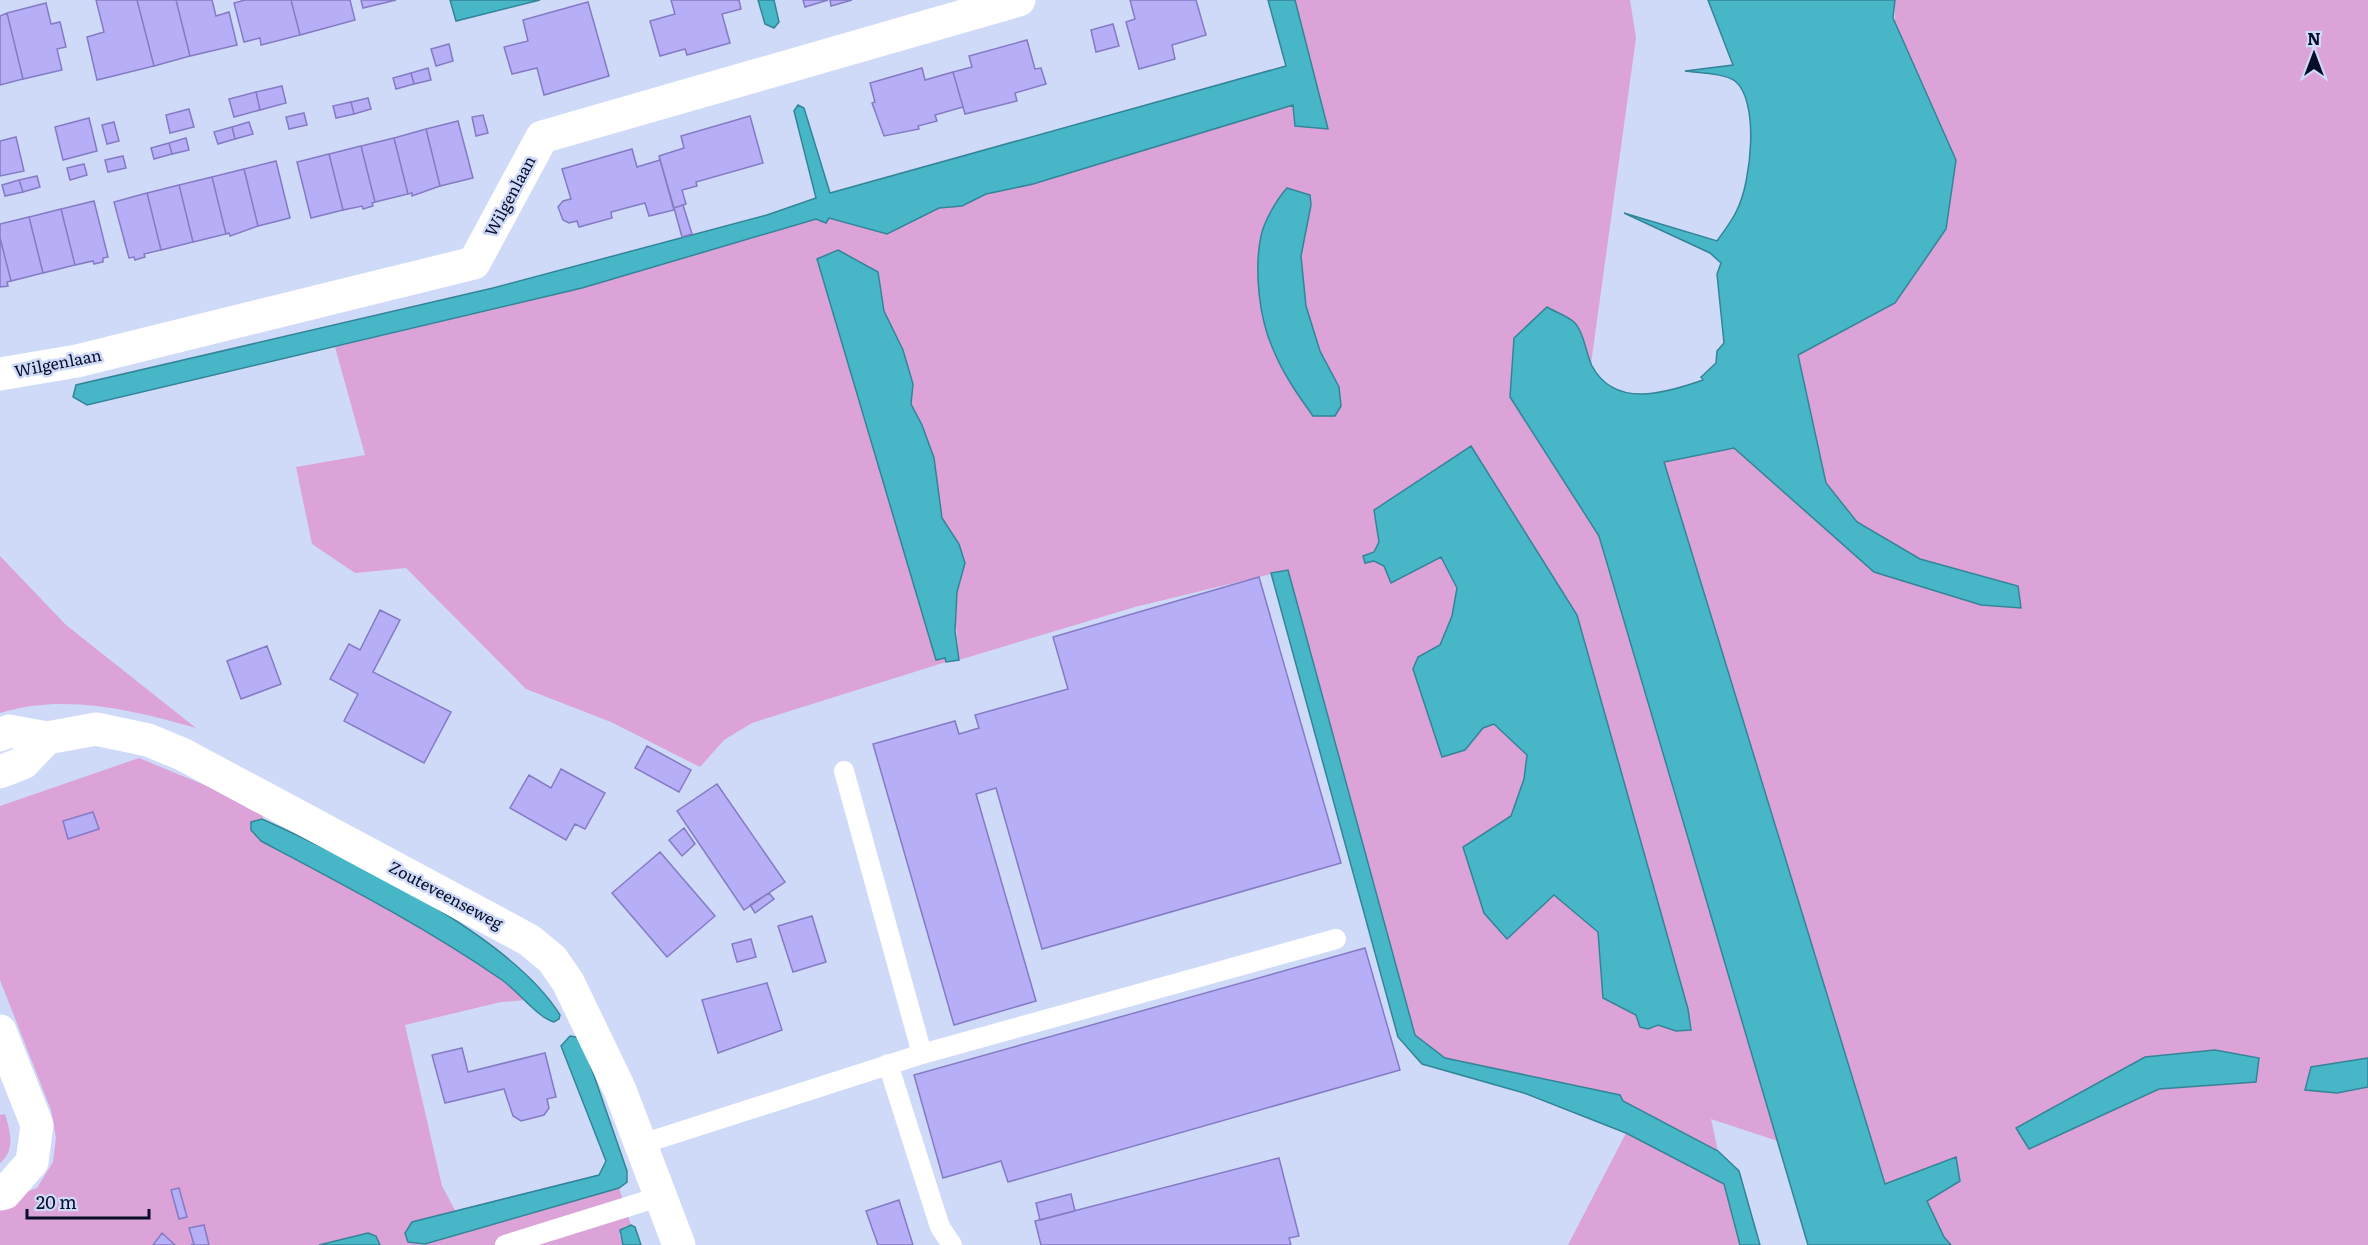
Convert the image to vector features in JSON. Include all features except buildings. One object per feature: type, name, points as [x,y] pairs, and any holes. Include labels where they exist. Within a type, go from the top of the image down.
[{"type":"street","name":"Wilgenlaan","points":[[0,374],[121,350],[474,263],[542,137],[1019,0]]},
{"type":"street","name":"Zouteveenseweg","points":[[0,735],[9,731],[47,738],[96,729],[148,740],[182,754],[529,940],[552,959],[568,982],[620,1090],[679,1245]]},
{"type":"street","points":[[0,772],[23,763],[47,738]]},
{"type":"street","points":[[0,1031],[37,1125],[32,1162],[2,1193]]},
{"type":"lane","points":[[844,771],[922,1054]]},
{"type":"lane","points":[[642,1144],[888,1064],[1336,939]]},
{"type":"lane","points":[[888,1064],[940,1227],[952,1245]]},
{"type":"lane","points":[[505,1245],[662,1196]]},
{"type":"shaded area","points":[[450,0],[540,0],[456,21]]},
{"type":"shaded area","points":[[758,0],[774,0],[779,22],[774,28],[765,24]]},
{"type":"shaded area","points":[[1268,0],[1295,0],[1328,129],[1295,126],[1293,105],[1033,184],[986,194],[962,206],[939,208],[887,234],[829,218],[826,223],[816,219],[582,288],[87,405],[73,397],[76,385],[493,288],[767,215],[816,198],[794,111],[798,105],[804,108],[830,193],[1286,66]]},
{"type":"shaded area","points":[[1294,0],[1630,0],[1636,38],[1590,371],[1839,1161],[1711,1119],[1718,1151],[1623,1101],[1619,1095],[1444,1058],[1415,1035],[1288,570],[1135,607],[959,660],[956,624],[936,660],[945,658],[946,662],[752,723],[724,740],[700,767],[611,722],[526,689],[406,568],[355,573],[312,544],[296,467],[365,455],[335,347],[582,288],[816,219],[826,223],[829,218],[1317,87]]},
{"type":"shaded area","points":[[1708,0],[1895,0],[1893,18],[1956,160],[1946,229],[1895,303],[1798,355],[1826,483],[1857,522],[1920,559],[2018,586],[2021,608],[1981,605],[1874,572],[1734,448],[1664,462],[1885,1184],[1956,1157],[1960,1181],[1927,1201],[1944,1237],[1951,1245],[1808,1245],[1599,536],[1510,397],[1514,338],[1547,307],[1575,323],[1583,337],[1592,366],[1602,379],[1614,388],[1627,393],[1658,393],[1689,385],[1703,380],[1701,377],[1716,363],[1717,351],[1724,343],[1717,274],[1721,263],[1710,253],[1624,213],[1717,241],[1733,218],[1742,198],[1751,143],[1748,106],[1743,91],[1730,78],[1685,71],[1733,65]]},
{"type":"shaded area","points":[[1895,0],[2368,0],[2368,1245],[1951,1245],[1944,1237],[1927,1201],[1960,1181],[1885,1184],[1664,462],[1734,448],[1874,572],[2017,586],[1920,559],[1857,522],[1826,483],[1798,354],[1895,303]]},
{"type":"shaded area","points":[[1287,188],[1310,195],[1311,205],[1301,256],[1306,306],[1320,351],[1339,387],[1341,406],[1335,416],[1313,416],[1296,392],[1281,367],[1268,337],[1261,309],[1258,264],[1261,236],[1271,210]]},
{"type":"shaded area","points":[[838,250],[878,272],[884,311],[903,350],[913,384],[911,404],[922,425],[934,458],[942,518],[959,544],[965,563],[957,592],[955,631],[959,660],[946,662],[945,658],[936,660],[817,259]]},
{"type":"shaded area","points":[[1471,446],[1577,615],[1688,1009],[1691,1030],[1676,1031],[1658,1025],[1648,1029],[1640,1027],[1636,1015],[1603,998],[1598,932],[1554,895],[1507,939],[1484,913],[1463,847],[1511,816],[1524,779],[1527,755],[1494,724],[1483,728],[1465,750],[1442,757],[1413,669],[1418,657],[1440,645],[1452,616],[1457,588],[1441,557],[1391,583],[1384,566],[1374,561],[1365,563],[1363,556],[1374,552],[1379,542],[1374,510]]},
{"type":"shaded area","points":[[0,556],[66,625],[196,728],[123,710],[74,704],[24,707],[0,713]]},
{"type":"shaded area","points":[[1288,570],[1415,1035],[1445,1058],[1620,1095],[1623,1101],[1718,1151],[1739,1171],[1760,1245],[1740,1245],[1724,1184],[1626,1133],[1524,1093],[1422,1064],[1398,1037],[1271,573]]},
{"type":"shaded area","points":[[139,758],[265,810],[262,819],[251,822],[261,841],[432,932],[465,953],[526,1000],[501,1002],[405,1025],[442,1186],[456,1212],[412,1222],[425,1244],[619,1188],[631,1225],[625,1226],[619,1234],[623,1245],[380,1245],[368,1233],[319,1245],[0,1245],[0,1202],[37,1188],[53,1162],[56,1138],[51,1110],[0,980],[0,806]]},
{"type":"shaded area","points":[[262,819],[381,877],[466,928],[504,956],[536,985],[560,1015],[559,1019],[554,1022],[541,1015],[502,980],[414,924],[261,841],[251,830],[251,822]]},
{"type":"shaded area","points":[[570,1036],[576,1037],[583,1044],[627,1171],[627,1182],[619,1188],[425,1244],[408,1242],[405,1233],[412,1222],[599,1175],[606,1161],[561,1046]]},
{"type":"shaded area","points":[[2215,1050],[2259,1058],[2256,1082],[2159,1089],[2029,1149],[2016,1128],[2145,1057]]},
{"type":"shaded area","points":[[2368,1058],[2368,1087],[2337,1093],[2305,1090],[2311,1067]]},
{"type":"shaded area","points":[[5,1114],[10,1133],[10,1146],[0,1163],[0,1115]]},
{"type":"shaded area","points":[[1626,1133],[1724,1184],[1740,1245],[1568,1245]]},
{"type":"shaded area","points":[[631,1225],[635,1227],[641,1245],[623,1245],[620,1230]]},
{"type":"shaded area","points":[[368,1233],[376,1236],[380,1245],[319,1245]]}]
